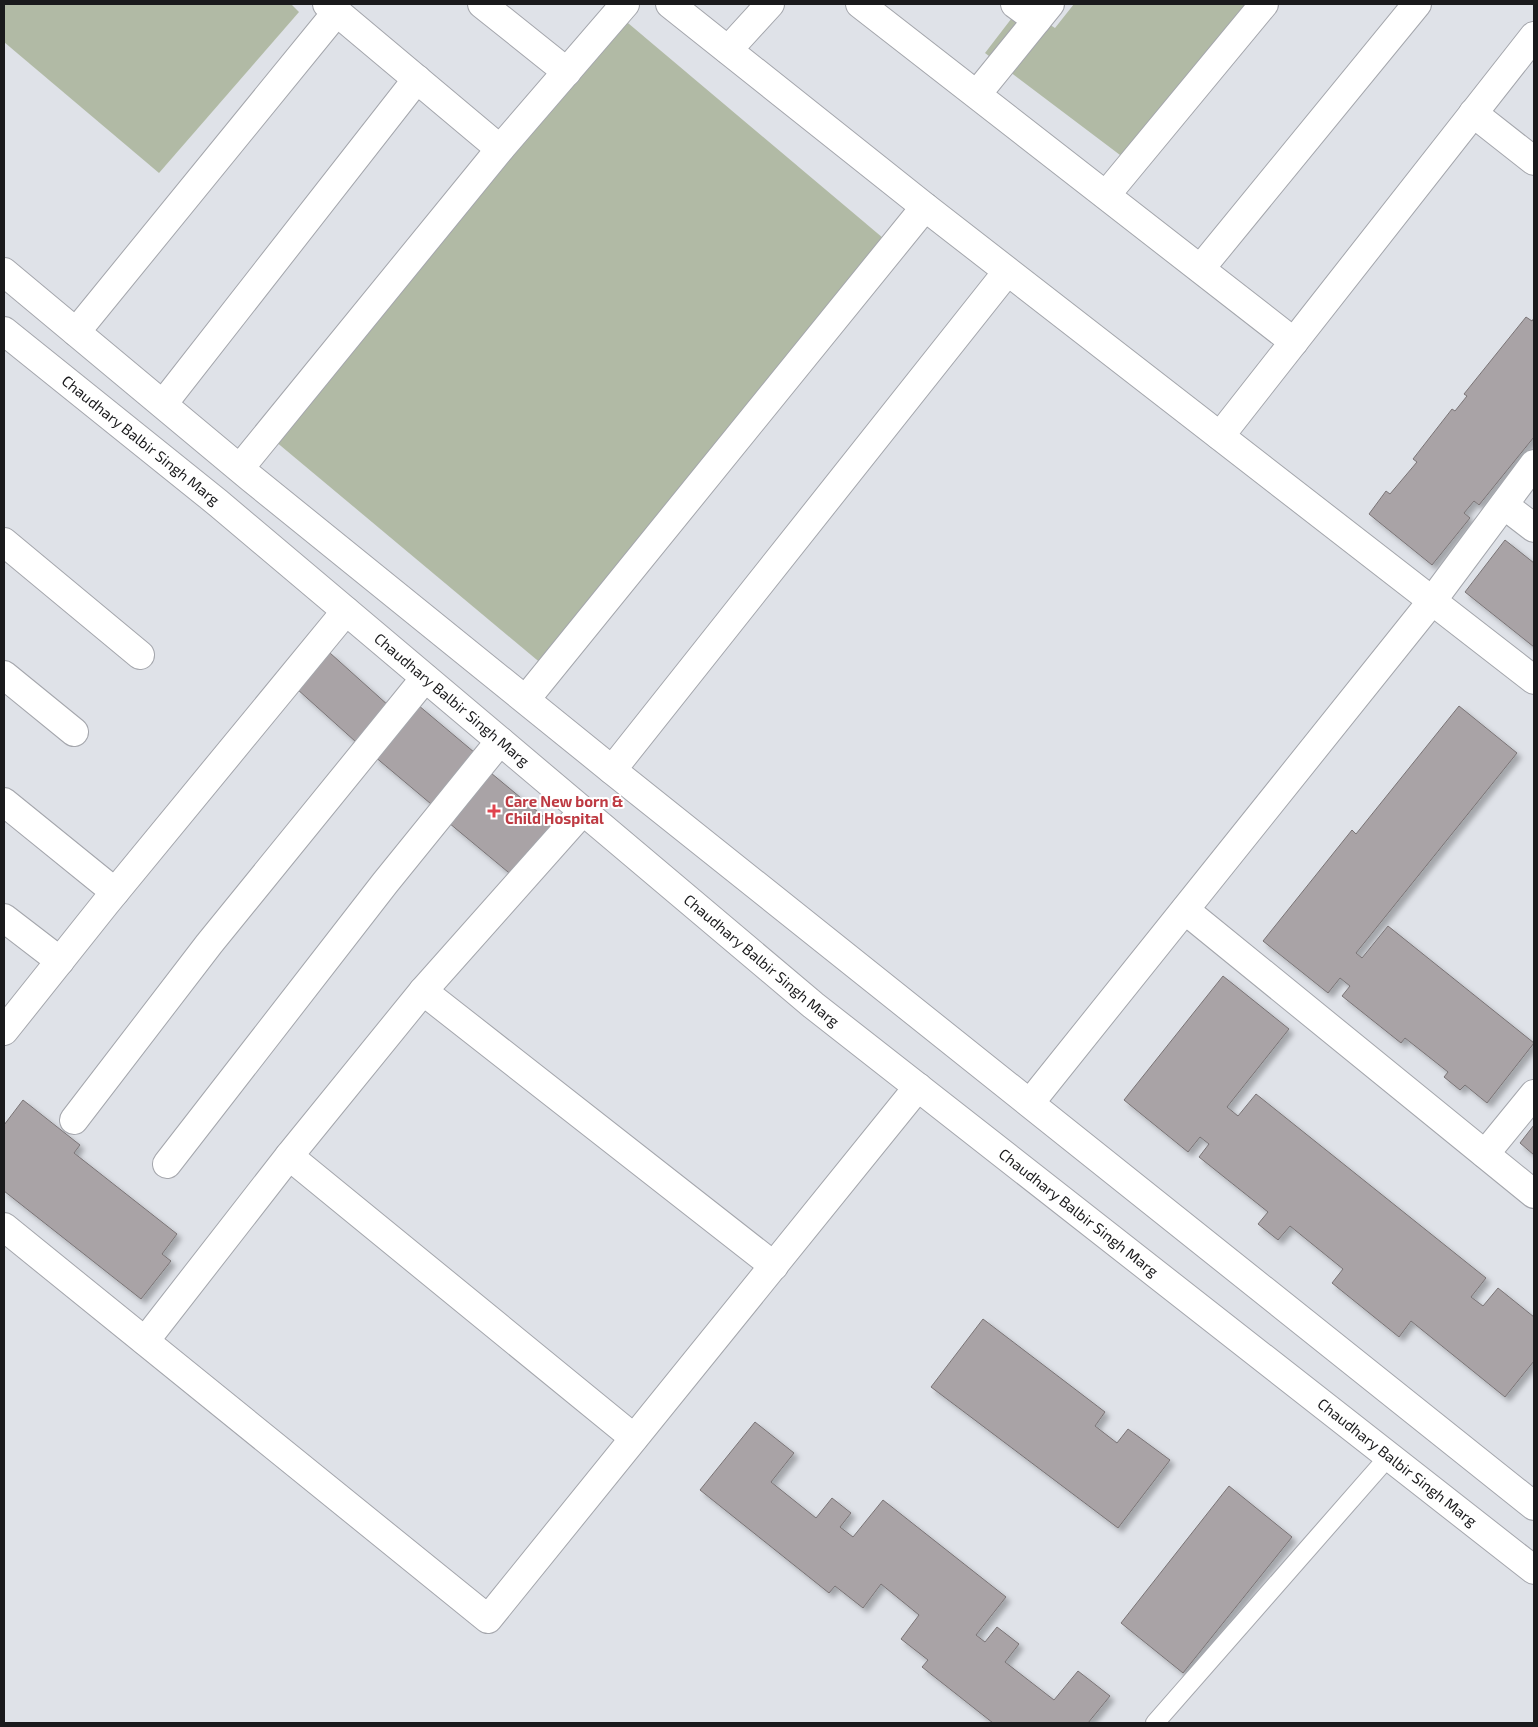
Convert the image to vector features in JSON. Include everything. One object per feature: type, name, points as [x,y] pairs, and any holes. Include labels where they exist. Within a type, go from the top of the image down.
[{"type":"street","points":[[482,4],[567,72]]},
{"type":"street","points":[[240,468],[500,149],[626,4]]},
{"type":"street","points":[[670,4],[1008,272],[1534,680]]},
{"type":"street","points":[[728,50],[770,4]]},
{"type":"street","points":[[860,4],[1294,342]]},
{"type":"street","points":[[977,94],[1043,12],[1015,4]]},
{"type":"street","points":[[1106,195],[1264,4]]},
{"type":"street","points":[[1201,268],[1417,4]]},
{"type":"street","points":[[330,6],[500,149]]},
{"type":"street","points":[[76,332],[331,18],[330,6]]},
{"type":"street","points":[[1220,436],[1534,36]]},
{"type":"street","points":[[163,404],[417,79]]},
{"type":"street","points":[[1473,113],[1534,161]]},
{"type":"street","points":[[526,699],[925,207]]},
{"type":"street","points":[[4,272],[240,468],[612,770],[1534,1506]]},
{"type":"street","points":[[612,770],[1008,272]]},
{"type":"street","name":"Chaudhary Balbir Singh Marg","points":[[4,331],[218,503],[813,1005],[1534,1570]]},
{"type":"street","points":[[1030,1103],[1432,600],[1534,464]]},
{"type":"street","points":[[1504,505],[1534,528]]},
{"type":"street","points":[[4,542],[140,655]]},
{"type":"street","points":[[4,1031],[115,892],[346,611]]},
{"type":"street","points":[[4,675],[74,732]]},
{"type":"street","points":[[74,1120],[209,944],[425,678]]},
{"type":"street","points":[[167,1164],[385,883],[500,741]]},
{"type":"street","points":[[4,802],[115,892]]},
{"type":"street","points":[[145,1341],[289,1156],[423,991],[583,811]]},
{"type":"street","points":[[1185,910],[1534,1194]]},
{"type":"street","points":[[4,918],[60,961]]},
{"type":"street","points":[[423,991],[774,1266]]},
{"type":"street","points":[[4,1227],[488,1619],[918,1088]]},
{"type":"street","points":[[1485,1154],[1534,1094]]},
{"type":"street","points":[[289,1156],[634,1438]]},
{"type":"lane","points":[[1155,1723],[1389,1456]]},
{"type":"green space","points":[[4,4],[291,4],[299,12],[159,173],[4,42]]},
{"type":"green space","points":[[1074,4],[1248,4],[1124,158],[985,53],[1021,6],[1055,28]]},
{"type":"green space","points":[[622,18],[902,254],[555,675],[275,441]]},
{"type":"building","points":[[1526,317],[1532,321],[1534,318],[1534,437],[1479,505],[1474,501],[1464,513],[1470,518],[1432,565],[1369,514],[1386,491],[1390,494],[1417,462],[1413,459],[1452,409],[1455,411],[1467,396],[1464,394]]},
{"type":"building","points":[[1505,540],[1534,563],[1534,647],[1465,592]]},
{"type":"building","points":[[330,653],[389,706],[356,742],[297,689]]},
{"type":"building","points":[[418,705],[481,758],[437,809],[374,756]]},
{"type":"building","points":[[1459,706],[1517,753],[1356,953],[1362,958],[1388,926],[1534,1043],[1487,1103],[1465,1085],[1460,1090],[1444,1077],[1448,1072],[1405,1038],[1401,1043],[1342,996],[1350,986],[1340,978],[1328,993],[1263,941],[1352,830],[1356,834]]},
{"type":"building","points":[[491,773],[556,827],[514,877],[449,823]]},
{"type":"building","points":[[1223,976],[1289,1029],[1227,1107],[1238,1116],[1256,1094],[1486,1278],[1471,1297],[1483,1306],[1498,1288],[1534,1317],[1534,1361],[1505,1397],[1411,1321],[1399,1337],[1332,1283],[1343,1269],[1290,1226],[1278,1240],[1258,1224],[1268,1212],[1199,1157],[1209,1144],[1200,1137],[1188,1152],[1124,1100]]},
{"type":"building","points":[[23,1100],[80,1145],[74,1153],[177,1234],[162,1254],[171,1261],[141,1299],[4,1191],[4,1125]]},
{"type":"building","points":[[1534,1125],[1534,1155],[1520,1143]]},
{"type":"building","points":[[983,1319],[1105,1412],[1095,1426],[1117,1443],[1128,1429],[1170,1460],[1118,1528],[931,1387]]},
{"type":"building","points":[[755,1422],[794,1453],[771,1482],[816,1518],[832,1498],[851,1513],[840,1527],[853,1537],[883,1500],[1006,1597],[976,1635],[985,1642],[997,1627],[1019,1644],[1005,1662],[1054,1700],[1078,1671],[1110,1696],[1088,1723],[993,1723],[922,1667],[928,1660],[901,1639],[919,1615],[881,1584],[863,1608],[835,1586],[829,1593],[700,1490]]},
{"type":"building","points":[[1229,1486],[1292,1537],[1183,1673],[1121,1623]]},
{"type":"place","name":"Care New born & Child Hospital","points":[[494,811]]}]
